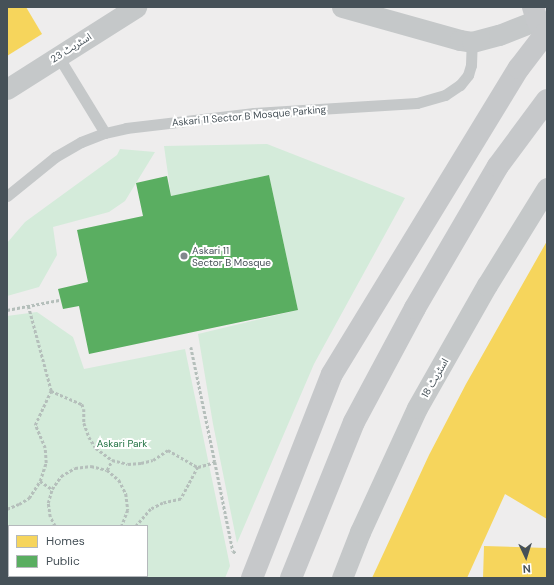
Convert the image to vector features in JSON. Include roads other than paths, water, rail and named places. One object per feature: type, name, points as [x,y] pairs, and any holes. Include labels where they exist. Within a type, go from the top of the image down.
[{"type":"street","name":"اسٹریٹ 23","points":[[7,90],[136,7]]},
{"type":"street","points":[[342,7],[472,42],[541,24]]},
{"type":"street","points":[[252,578],[332,374],[519,68],[541,24]]},
{"type":"street","points":[[291,578],[354,422],[415,308],[498,166],[547,100]]},
{"type":"street","name":"اسٹریٹ 18","points":[[342,578],[360,532],[417,408],[487,285],[547,188]]},
{"type":"lane","name":"Askari 11 Sector B Mosque Parking","points":[[7,196],[55,157],[81,142],[105,133],[156,124],[254,113],[418,103],[445,95],[460,85],[468,75],[471,65],[472,42]]},
{"type":"lane","points":[[58,56],[105,133]]},
{"type":"place","name":"Askari 11 Sector B Mosque","points":[[184,256]]},
{"type":"park label","name":"Askari Park","points":[[122,444]]}]
